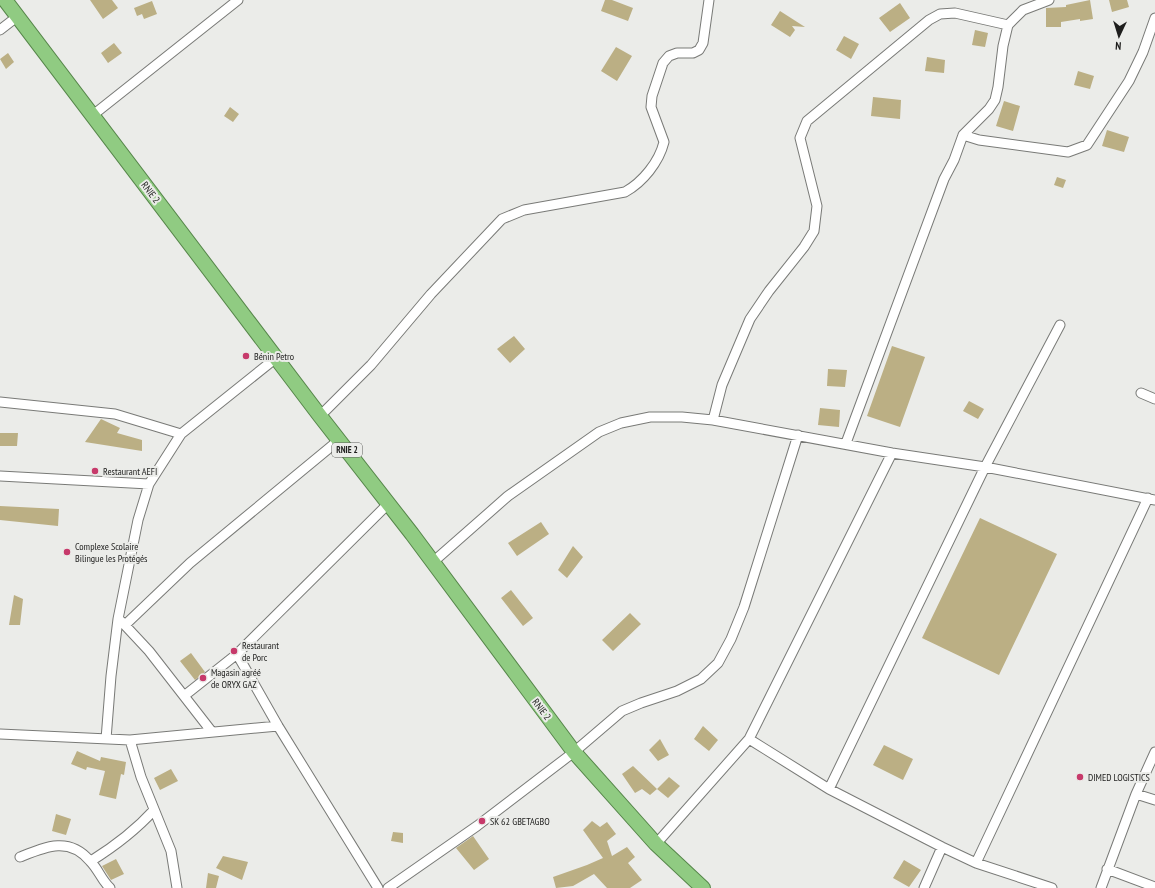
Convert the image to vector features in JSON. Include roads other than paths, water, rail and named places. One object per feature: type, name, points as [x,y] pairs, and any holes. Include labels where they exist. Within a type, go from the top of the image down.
[{"type":"highway","name":"RNIE 2","points":[[5,0],[320,416],[433,562],[574,752],[656,844],[701,887]]},
{"type":"street","points":[[93,115],[238,0]]},
{"type":"street","points":[[320,416],[371,365],[431,294],[502,219],[524,210],[625,192],[636,186],[657,160],[664,142],[651,107],[652,96],[663,63],[669,56],[677,53],[693,53],[699,50],[703,43],[709,0]]},
{"type":"street","points":[[846,443],[944,179],[954,160],[963,135],[989,109],[995,100],[998,87],[1002,46],[1008,25],[1023,10],[1049,0]]},
{"type":"street","points":[[713,420],[722,385],[750,319],[768,291],[804,247],[814,231],[817,206],[800,138],[807,121],[929,20],[940,14],[955,13],[1008,25]]},
{"type":"street","points":[[0,30],[18,16]]},
{"type":"street","points":[[963,135],[979,140],[1068,152],[1087,145],[1129,81],[1143,52],[1155,18]]},
{"type":"street","points":[[829,789],[985,466],[1060,325]]},
{"type":"street","points":[[106,739],[111,676],[122,622],[138,520],[148,484],[181,434],[276,358]]},
{"type":"street","points":[[1140,393],[1155,399]]},
{"type":"street","points":[[0,402],[115,414],[181,434]]},
{"type":"street","points":[[433,562],[508,496],[599,432],[621,423],[650,417],[682,417],[713,420],[846,443],[892,453],[985,466],[1152,499],[976,863]]},
{"type":"street","points":[[388,888],[477,826],[574,752],[622,711],[677,691],[701,679],[718,663],[731,639],[744,607],[798,435]]},
{"type":"street","points":[[122,622],[190,563],[339,440]]},
{"type":"street","points":[[656,844],[749,739],[892,453]]},
{"type":"street","points":[[0,476],[148,484]]},
{"type":"street","points":[[184,696],[238,654],[388,504]]},
{"type":"street","points":[[122,622],[149,651],[212,732]]},
{"type":"street","points":[[238,654],[278,726],[378,888]]},
{"type":"street","points":[[0,734],[130,740],[278,726]]},
{"type":"street","points":[[749,739],[829,789],[942,847],[976,863],[1052,888]]},
{"type":"street","points":[[130,740],[141,777],[172,851],[177,888]]},
{"type":"street","points":[[1101,888],[1136,794],[1155,752]]},
{"type":"street","points":[[1136,794],[1155,800]]},
{"type":"street","points":[[91,862],[137,828],[154,810]]},
{"type":"street","points":[[20,857],[50,846],[67,846],[80,851],[91,862],[101,880],[110,888]]},
{"type":"street","points":[[924,888],[942,847]]},
{"type":"street","points":[[1107,869],[1155,887]]},
{"type":"place","name":"Bénin Petro","points":[[246,356]]},
{"type":"place","name":"Restaurant AEFI","points":[[95,471]]},
{"type":"place","name":"Complexe Scolaire Bilingue les Protégés","points":[[67,552]]},
{"type":"place","name":"Restaurant de Porc","points":[[234,651]]},
{"type":"place","name":"Magasin agréé de ORYX GAZ","points":[[203,678]]},
{"type":"place","name":"DIMED LOGISTICS","points":[[1080,777]]},
{"type":"place","name":"SK 62 GBETAGBO","points":[[482,821]]}]
